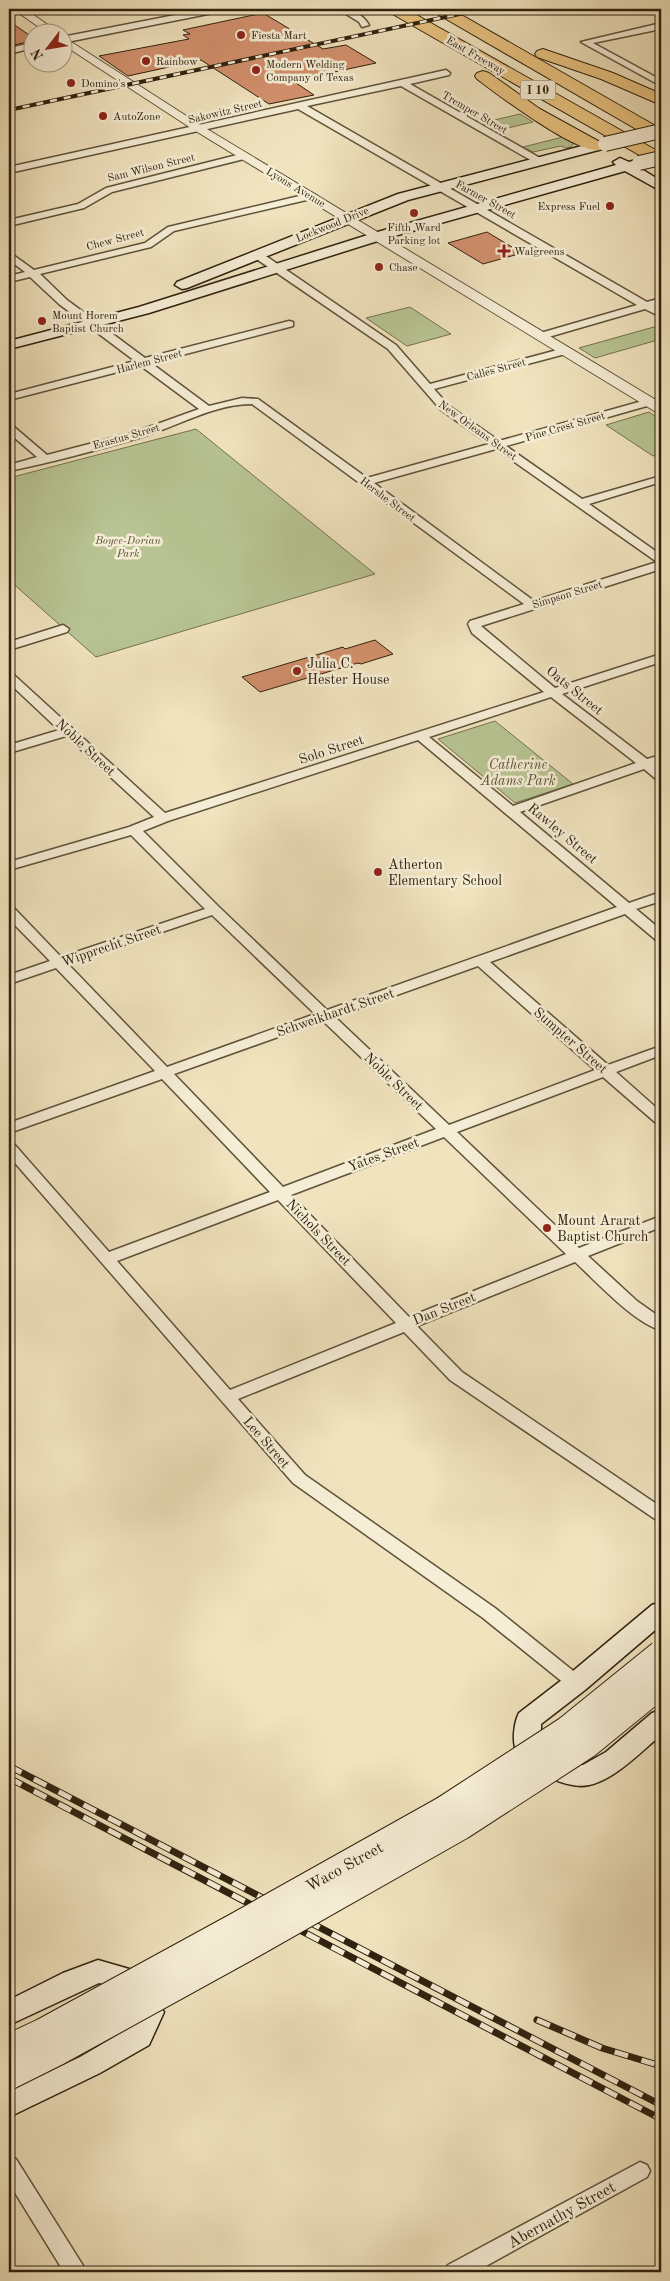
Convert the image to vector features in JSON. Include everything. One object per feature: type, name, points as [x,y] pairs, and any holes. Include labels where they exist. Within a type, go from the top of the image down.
[{"type":"highway","name":"East Freeway","points":[[395,9],[661,159]]},
{"type":"highway","name":"East Freeway","points":[[444,11],[661,136]]},
{"type":"highway","points":[[444,11],[532,50],[607,76],[661,100]]},
{"type":"highway","points":[[415,20],[534,113],[600,145]]},
{"type":"main road","name":"Lockwood Drive","points":[[9,345],[174,288],[347,218],[438,186],[537,160],[661,131]]},
{"type":"main road","points":[[600,145],[633,165],[661,187]]},
{"type":"main road","name":"Lockwood Drive","points":[[9,333],[85,320],[278,268],[475,208],[661,159]]},
{"type":"main road","points":[[661,1611],[576,1683],[528,1720],[528,1748],[560,1772],[588,1776],[615,1759],[661,1720]]},
{"type":"main road","name":"Waco Street","points":[[9,2048],[52,2027],[237,1926],[444,1810],[567,1730],[661,1654]]},
{"type":"main road","name":"Waco Street","points":[[9,2076],[57,2052],[244,1949],[461,1826],[586,1745],[661,1684]]},
{"type":"main road","points":[[9,2013],[73,1981],[98,1971],[126,1979],[150,2012],[139,2037],[90,2065],[9,2105]]},
{"type":"street","points":[[18,9],[38,22]]},
{"type":"street","points":[[72,38],[218,9]]},
{"type":"street","points":[[342,9],[362,20],[365,25]]},
{"type":"street","points":[[661,26],[585,42],[661,83]]},
{"type":"street","name":"Lyons Avenue","points":[[72,46],[198,128],[379,236],[656,406]]},
{"type":"street","points":[[9,51],[22,48]]},
{"type":"street","name":"Sakowitz Street","points":[[9,170],[446,73]]},
{"type":"street","name":"Tremper Street","points":[[403,83],[537,160]]},
{"type":"street","name":"Farmer Street","points":[[300,106],[661,314]]},
{"type":"street","name":"Sam Wilson Street","points":[[9,223],[81,206],[109,190],[245,156]]},
{"type":"street","name":"Chew Street","points":[[9,279],[148,245],[171,229],[312,196]]},
{"type":"street","name":"New Orleans Street","points":[[256,254],[392,347],[411,365],[427,388],[445,408],[661,560]]},
{"type":"street","points":[[9,255],[85,320],[207,410]]},
{"type":"street","points":[[541,336],[661,301]]},
{"type":"street","name":"Harlem Street","points":[[9,397],[289,324]]},
{"type":"street","name":"Calles Street","points":[[427,388],[565,351]]},
{"type":"street","name":"Erastus Street","points":[[9,468],[139,434],[207,410],[242,401]]},
{"type":"street","name":"Hershe Street","points":[[242,401],[254,402],[264,406],[532,605]]},
{"type":"street","name":"Pine Crest Street","points":[[365,482],[498,445],[656,406]]},
{"type":"street","points":[[9,428],[45,459]]},
{"type":"street","points":[[580,502],[661,479]]},
{"type":"street","name":"Simpson Street","points":[[474,624],[661,565]]},
{"type":"street","name":"Oats Street","points":[[474,624],[476,630],[553,693],[661,776]]},
{"type":"street","points":[[9,646],[63,629]]},
{"type":"street","name":"Solo Street","points":[[9,866],[134,830],[162,818],[661,658]]},
{"type":"street","name":"Noble Street","points":[[9,677],[162,818]]},
{"type":"street","points":[[9,748],[69,731]]},
{"type":"street","name":"Rawley Street","points":[[421,736],[661,936]]},
{"type":"street","points":[[511,810],[661,759]]},
{"type":"street","name":"Noble Street","points":[[134,830],[214,910],[624,1300],[661,1325]]},
{"type":"street","name":"Schweikhardt Street","points":[[9,1128],[661,896]]},
{"type":"street","name":"Wipprecht Street","points":[[9,980],[214,910]]},
{"type":"street","name":"Nichols Street","points":[[9,911],[456,1376],[661,1515]]},
{"type":"street","name":"Sumpter Street","points":[[481,961],[661,1120]]},
{"type":"street","name":"Yates Street","points":[[106,1259],[661,1050]]},
{"type":"street","name":"Lee Street","points":[[9,1147],[299,1479],[489,1613],[576,1683]]},
{"type":"street","name":"Dan Street","points":[[228,1397],[661,1221]]},
{"type":"street","points":[[9,2165],[76,2272]]},
{"type":"street","name":"Abernathy Street","points":[[456,2272],[640,2171]]},
{"type":"green space","points":[[520,114],[533,122],[495,131],[482,123]]},
{"type":"green space","points":[[563,137],[574,143],[571,147],[561,146],[533,152],[523,147]]},
{"type":"green space","points":[[410,307],[451,334],[407,346],[366,318]]},
{"type":"green space","points":[[661,325],[661,339],[595,358],[579,348]]},
{"type":"green space","points":[[649,412],[661,420],[661,454],[653,456],[606,425]]},
{"type":"green space","name":"Boyce-Dorian Park","points":[[196,429],[375,574],[96,657],[9,580],[9,478]]},
{"type":"green space","name":"Catherine Adams Park","points":[[495,721],[573,784],[515,803],[438,739]]},
{"type":"building","points":[[263,13],[323,49],[346,45],[376,63],[293,81],[314,95],[269,104],[201,60],[128,76],[99,56],[189,39],[183,35],[190,34],[183,30]]},
{"type":"building","points":[[9,21],[22,30],[22,43],[9,46]]},
{"type":"building","name":"Walgreens","points":[[487,232],[522,253],[483,264],[448,243]]},
{"type":"building","name":"Julia C. Hester House","points":[[375,640],[393,654],[260,692],[242,677],[343,647],[345,649]]},
{"type":"railway","points":[[9,110],[483,9]]},
{"type":"railway","points":[[9,1766],[661,2105]]},
{"type":"railway","points":[[9,1778],[661,2119]]},
{"type":"railway","points":[[537,2020],[602,2048],[661,2066]]},
{"type":"place","name":"Fiesta Mart","points":[[241,35]]},
{"type":"place","name":"Rainbow","points":[[146,61]]},
{"type":"place","name":"Modern Welding Company of Texas","points":[[256,70]]},
{"type":"place","name":"Domino's","points":[[71,83]]},
{"type":"place","name":"AutoZone","points":[[103,116]]},
{"type":"place","name":"Express Fuel","points":[[610,206]]},
{"type":"place","name":"Fifth Ward Parking lot","points":[[414,213]]},
{"type":"place","name":"Walgreens","points":[[504,251]]},
{"type":"place","name":"Chase","points":[[379,267]]},
{"type":"place","name":"Mount Horem Baptist Church","points":[[42,321]]},
{"type":"place","name":"Julia C. Hester House","points":[[297,671]]},
{"type":"place","name":"Atherton Elementary School","points":[[378,872]]},
{"type":"place","name":"Mount Ararat Baptist Church","points":[[547,1228]]}]
